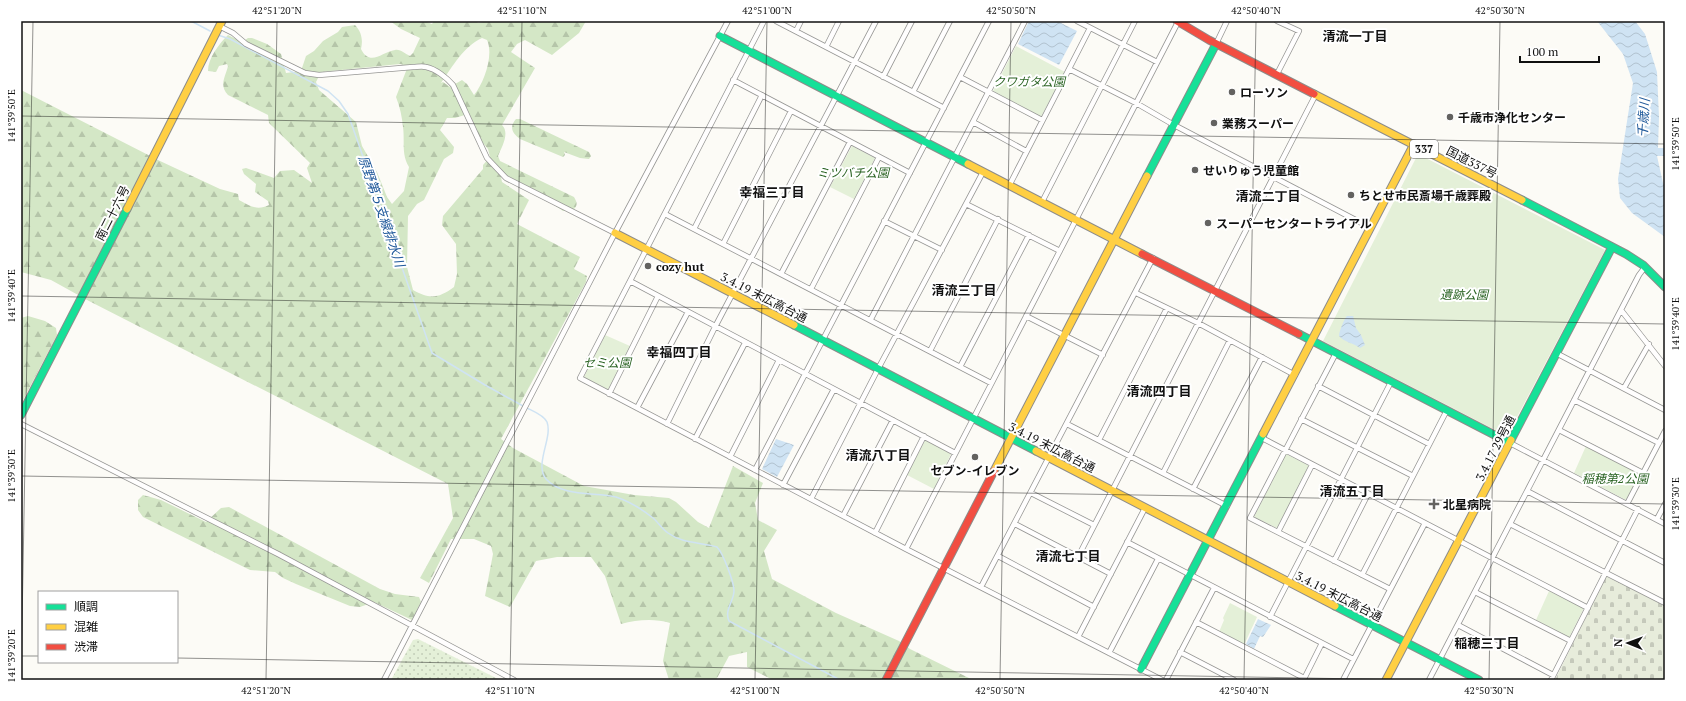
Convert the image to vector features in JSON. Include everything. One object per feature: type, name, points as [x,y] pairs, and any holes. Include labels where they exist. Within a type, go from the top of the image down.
[{"type":"main road","name":"国道337号","points":[[1178,21],[1216,44],[1414,144],[1626,254],[1645,267],[1665,287]]},
{"type":"main road","name":"南二十六号","points":[[21,415],[220,24]]},
{"type":"main road","points":[[720,36],[1510,443]]},
{"type":"main road","points":[[886,680],[1063,336],[1216,44]]},
{"type":"main road","points":[[1141,669],[1313,341],[1414,144]]},
{"type":"main road","name":"3.4.19 末広高台通","points":[[615,233],[647,248],[973,419],[1479,680]]},
{"type":"main road","name":"3.4.17 29号通","points":[[1386,680],[1612,247]]},
{"type":"street","points":[[384,680],[615,233],[728,21]]},
{"type":"street","points":[[764,21],[580,378],[875,533],[1162,680]]},
{"type":"street","points":[[776,21],[944,108]]},
{"type":"street","points":[[796,31],[801,21]]},
{"type":"street","points":[[826,46],[839,21]]},
{"type":"street","points":[[667,424],[715,327],[876,21]]},
{"type":"street","points":[[884,76],[912,21]]},
{"type":"street","points":[[913,92],[950,21]]},
{"type":"street","points":[[755,470],[989,21]]},
{"type":"street","points":[[870,319],[1026,21]]},
{"type":"street","points":[[1077,21],[1157,62]]},
{"type":"street","points":[[1042,202],[1135,21]]},
{"type":"street","points":[[906,549],[1178,21]]},
{"type":"street","points":[[1216,44],[1227,21]]},
{"type":"street","points":[[1277,21],[1299,31],[1277,74]]},
{"type":"street","points":[[220,24],[234,33],[246,44],[305,73],[319,75],[403,67],[426,67],[438,73],[453,85],[487,158],[506,178],[615,233]]},
{"type":"street","points":[[1009,186],[1090,28]]},
{"type":"street","points":[[1069,69],[1371,228]]},
{"type":"street","points":[[960,77],[1042,120]]},
{"type":"street","points":[[734,80],[910,173]]},
{"type":"street","points":[[1078,557],[1316,94]]},
{"type":"street","points":[[694,229],[762,95]]},
{"type":"street","points":[[722,244],[791,111]]},
{"type":"street","points":[[973,122],[1026,151]]},
{"type":"street","points":[[781,274],[850,142]]},
{"type":"street","points":[[811,289],[879,157]]},
{"type":"street","points":[[811,499],[878,369],[983,172]]},
{"type":"street","points":[[966,204],[1060,251]]},
{"type":"street","points":[[665,214],[992,383]]},
{"type":"street","points":[[930,351],[998,219]]},
{"type":"street","points":[[884,221],[942,250]]},
{"type":"street","points":[[960,367],[1029,235]]},
{"type":"street","points":[[981,587],[1153,258]]},
{"type":"street","points":[[1429,680],[1621,310],[1645,267]]},
{"type":"street","points":[[630,281],[955,453]]},
{"type":"street","points":[[1136,293],[1230,340],[1295,375]]},
{"type":"street","points":[[609,394],[658,296]]},
{"type":"street","points":[[1099,440],[1167,308]]},
{"type":"street","points":[[1621,310],[1665,366]]},
{"type":"street","points":[[637,408],[688,312]]},
{"type":"street","points":[[1026,316],[1103,355]]},
{"type":"street","points":[[1163,473],[1230,340]]},
{"type":"street","points":[[695,439],[745,343]]},
{"type":"street","points":[[1624,388],[1648,344]]},
{"type":"street","points":[[1336,353],[1250,518],[1390,589]]},
{"type":"street","points":[[1556,353],[1665,410]]},
{"type":"street","points":[[1193,489],[1262,358]]},
{"type":"street","points":[[730,457],[779,360]]},
{"type":"street","points":[[1270,616],[1340,479],[1392,382]]},
{"type":"street","points":[[1318,386],[1429,444]]},
{"type":"street","points":[[783,485],[834,389]]},
{"type":"street","points":[[1574,400],[1659,443]]},
{"type":"street","points":[[1362,575],[1447,410]]},
{"type":"street","points":[[1301,419],[1413,476]]},
{"type":"street","points":[[843,516],[893,420]]},
{"type":"street","points":[[21,424],[278,554],[514,680]]},
{"type":"street","points":[[1067,424],[1226,506]]},
{"type":"street","points":[[1559,430],[1643,473]]},
{"type":"street","points":[[1627,504],[1665,431]]},
{"type":"street","points":[[875,533],[924,436]]},
{"type":"street","points":[[1262,438],[1588,608]]},
{"type":"street","points":[[1510,443],[1665,524]]},
{"type":"street","points":[[1278,532],[1312,465]]},
{"type":"street","points":[[1031,492],[1094,525]]},
{"type":"street","points":[[1527,492],[1665,563]]},
{"type":"street","points":[[1334,561],[1368,494]]},
{"type":"street","points":[[1657,519],[1665,504]]},
{"type":"street","points":[[1078,637],[1146,508]]},
{"type":"street","points":[[1458,625],[1552,678],[1638,509]]},
{"type":"street","points":[[1343,680],[1425,523]]},
{"type":"street","points":[[1014,524],[1111,574]]},
{"type":"street","points":[[1510,524],[1665,603]]},
{"type":"street","points":[[1127,542],[1190,576],[1354,659]]},
{"type":"street","points":[[998,556],[1094,607]]},
{"type":"street","points":[[1109,653],[1158,559]]},
{"type":"street","points":[[1166,680],[1214,588]]},
{"type":"street","points":[[1475,592],[1571,641]]},
{"type":"street","points":[[1196,622],[1304,679],[1322,643]]},
{"type":"street","points":[[1180,652],[1234,680]]},
{"type":"green space","points":[[390,21],[424,21],[432,24],[434,21],[476,21],[478,23],[489,21],[586,21],[579,33],[552,55],[525,40],[517,44],[511,52],[535,68],[502,125],[505,136],[498,156],[500,161],[574,197],[577,205],[574,209],[563,211],[531,189],[501,177],[502,182],[529,200],[517,224],[580,257],[574,269],[587,276],[586,282],[501,439],[513,448],[584,486],[634,495],[669,498],[676,502],[698,522],[709,528],[733,466],[763,483],[755,503],[758,520],[777,530],[764,551],[772,579],[836,613],[899,641],[910,649],[973,680],[773,680],[747,667],[747,652],[729,656],[716,680],[669,680],[663,661],[670,623],[657,620],[645,620],[621,624],[605,576],[591,557],[557,557],[536,561],[510,607],[485,596],[493,554],[491,546],[474,539],[451,539],[429,583],[420,578],[453,518],[448,484],[89,301],[51,280],[21,272],[21,90],[160,161],[220,189],[238,194],[239,200],[247,204],[261,208],[269,205],[268,201],[255,192],[256,184],[244,174],[242,169],[246,168],[274,178],[280,171],[294,170],[312,183],[307,168],[310,163],[269,123],[268,115],[228,95],[223,85],[228,66],[227,64],[219,66],[216,72],[208,71],[208,66],[212,56],[221,43],[228,35],[242,42],[248,38],[252,38],[267,44],[281,54],[286,73],[301,71],[306,56],[314,51],[323,41],[338,32],[342,27],[355,25],[361,37],[361,49],[368,57],[376,57],[395,50],[401,51],[410,56],[420,38],[401,29]],"holes":[[[482,38],[487,40],[489,46],[489,61],[478,90],[474,95],[467,84],[462,80],[450,87],[443,82],[441,83],[469,46]],[[400,64],[408,66],[396,97],[400,108],[404,132],[404,152],[409,167],[404,191],[392,204],[387,197],[377,172],[362,146],[356,122],[319,90],[316,82],[321,72]],[[468,114],[478,137],[488,149],[490,157],[483,165],[483,169],[443,216],[442,225],[456,244],[457,274],[454,287],[438,296],[429,296],[413,290],[407,267],[408,216],[417,204],[424,200],[444,159],[453,153],[454,147],[440,130],[447,118],[455,118]]]},
{"type":"green space","name":"クワガタ公園","points":[[1016,46],[1065,72],[1041,117],[993,91]]},
{"type":"green space","points":[[516,119],[520,119],[589,152],[591,156],[589,159],[580,158],[564,152],[565,155],[563,157],[520,139],[512,130]]},
{"type":"green space","name":"ミツバチ公園","points":[[852,146],[875,158],[854,199],[830,187]]},
{"type":"green space","name":"遺跡公園","points":[[1418,154],[1605,250],[1507,436],[1323,341]]},
{"type":"green space","points":[[28,316],[45,321],[56,328],[57,335],[21,404],[21,318]]},
{"type":"green space","name":"セミ公園","points":[[605,335],[630,346],[608,390],[584,377]]},
{"type":"green space","points":[[925,440],[951,454],[934,489],[907,475]]},
{"type":"green space","name":"稲穂第2公園","points":[[1586,446],[1640,474],[1626,500],[1574,473]]},
{"type":"green space","points":[[1286,454],[1310,466],[1277,528],[1254,517]]},
{"type":"green space","points":[[143,495],[161,500],[206,522],[221,508],[229,507],[380,589],[395,594],[419,597],[421,602],[412,620],[374,602],[360,607],[350,606],[296,584],[283,578],[275,572],[250,570],[143,517],[138,510],[138,500]]},
{"type":"green space","points":[[1606,576],[1665,605],[1665,680],[1555,680]]},
{"type":"green space","points":[[1549,591],[1584,608],[1569,638],[1536,620]]},
{"type":"green space","points":[[1230,603],[1257,617],[1244,645],[1219,632],[1224,620],[1223,618]]},
{"type":"green space","points":[[418,639],[500,680],[391,680],[413,640]]},
{"type":"water","points":[[1029,21],[1057,21],[1077,31],[1059,65],[1018,44]]},
{"type":"water","name":"千歳川","points":[[1597,21],[1635,21],[1645,34],[1657,72],[1659,117],[1658,148],[1665,148],[1665,156],[1657,156],[1665,186],[1665,237],[1632,213],[1620,198],[1618,179],[1633,83],[1623,54]]},
{"type":"water","points":[[1347,316],[1353,316],[1356,328],[1361,335],[1365,345],[1360,348],[1343,340],[1339,336],[1344,320]]},
{"type":"water","points":[[776,439],[794,445],[777,477],[762,469]]},
{"type":"water","points":[[1258,619],[1271,625],[1263,637],[1260,636],[1254,649],[1246,644]]},
{"type":"waterway","name":"原野第５支線排水川","points":[[191,21],[210,31]]},
{"type":"waterway","name":"原野第５支線排水川","points":[[218,35],[230,39],[328,91],[339,101],[348,114],[432,353],[523,406]]},
{"type":"waterway","name":"原野第５支線排水川","points":[[527,408],[541,415],[547,422],[548,436],[542,466],[546,479],[561,489],[579,493],[616,497],[649,515],[674,537],[717,547],[725,561],[734,587],[734,595],[728,609],[729,621],[840,680]]},
{"type":"traffic: fast","points":[[720,36],[968,164]]},
{"type":"traffic: fast","points":[[1147,176],[1216,44]]},
{"type":"traffic: fast","points":[[1522,200],[1626,254],[1643,265],[1665,287]]},
{"type":"traffic: fast","points":[[21,415],[127,209]]},
{"type":"traffic: fast","points":[[1511,440],[1612,247]]},
{"type":"traffic: fast","points":[[794,325],[1036,451]]},
{"type":"traffic: fast","points":[[1299,334],[1510,443]]},
{"type":"traffic: fast","points":[[1141,669],[1263,434]]},
{"type":"traffic: fast","points":[[1335,606],[1479,680]]},
{"type":"traffic: slow","points":[[127,209],[222,21]]},
{"type":"traffic: slow","points":[[1314,94],[1522,200]]},
{"type":"traffic: slow","points":[[1263,434],[1414,144]]},
{"type":"traffic: slow","points":[[968,164],[1142,254]]},
{"type":"traffic: slow","points":[[994,471],[1147,176]]},
{"type":"traffic: slow","points":[[615,233],[794,325]]},
{"type":"traffic: slow","points":[[1386,680],[1511,440]]},
{"type":"traffic: slow","points":[[1036,451],[1335,606]]},
{"type":"traffic: jam","points":[[1177,21],[1209,40],[1314,94]]},
{"type":"traffic: jam","points":[[1142,254],[1299,334]]},
{"type":"traffic: jam","points":[[886,680],[994,471]]},
{"type":"place","name":"ローソン","points":[[1232,92]]},
{"type":"place","name":"千歳市浄化センター","points":[[1450,117]]},
{"type":"place","name":"業務スーパー","points":[[1214,123]]},
{"type":"place","name":"せいりゅう児童館","points":[[1195,170]]},
{"type":"place","name":"ちとせ市民斎場千歳葬殿","points":[[1351,195]]},
{"type":"place","name":"スーパーセンタートライアル","points":[[1208,223]]},
{"type":"place","name":"cozy hut","points":[[648,266]]},
{"type":"place","name":"セブン-イレブン","points":[[975,457]]},
{"type":"place","name":"北星病院","points":[[1434,504]]},
{"type":"district","name":"清流一丁目","points":[[1355,36]]},
{"type":"district","name":"幸福三丁目","points":[[772,192]]},
{"type":"district","name":"清流二丁目","points":[[1268,196]]},
{"type":"district","name":"清流三丁目","points":[[964,290]]},
{"type":"district","name":"幸福四丁目","points":[[679,352]]},
{"type":"district","name":"清流四丁目","points":[[1159,391]]},
{"type":"district","name":"清流八丁目","points":[[878,455]]},
{"type":"district","name":"清流五丁目","points":[[1352,491]]},
{"type":"district","name":"清流七丁目","points":[[1068,556]]},
{"type":"district","name":"稲穂三丁目","points":[[1487,643]]}]
